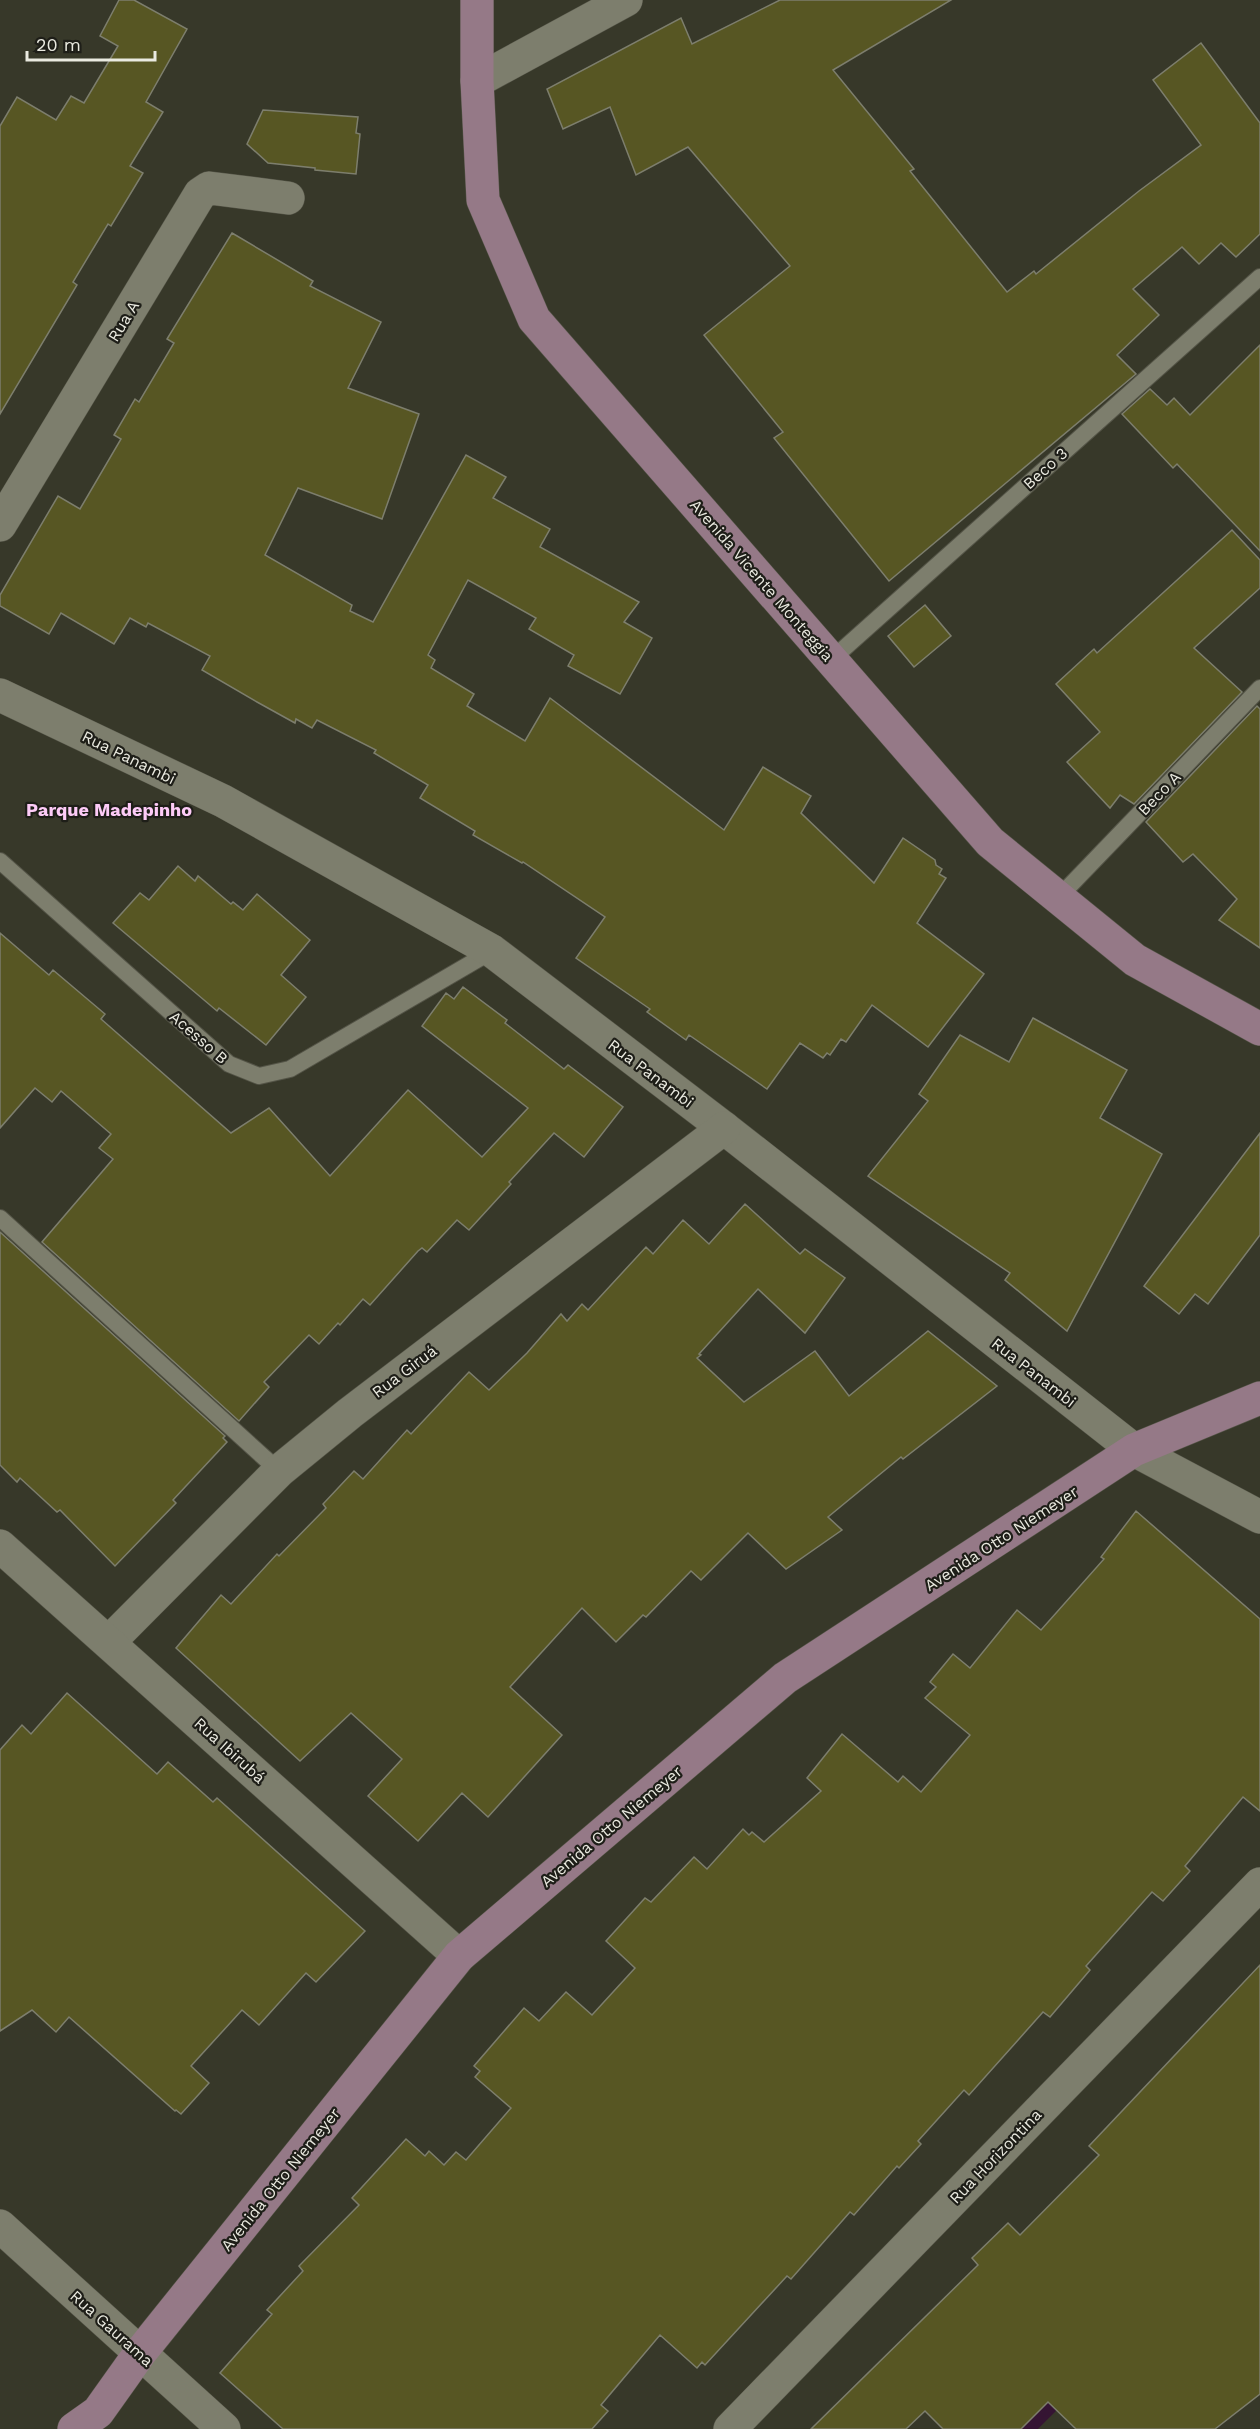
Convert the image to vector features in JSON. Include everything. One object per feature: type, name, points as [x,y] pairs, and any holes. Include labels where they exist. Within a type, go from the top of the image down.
[{"type":"main road","name":"Avenida Vicente Monteggia","points":[[477,0],[477,81],[483,200],[534,319],[990,842],[1135,960],[1260,1029]]},
{"type":"main road","name":"Avenida Otto Niemeyer","points":[[89,2423],[140,2353],[459,1956],[785,1678],[1134,1450],[1260,1398]]},
{"type":"street","points":[[477,81],[626,0]]},
{"type":"street","name":"Rua A","points":[[0,525],[200,194],[209,188],[288,198]]},
{"type":"street","name":"Rua Panambi","points":[[0,695],[222,801],[492,951],[724,1128],[1134,1450],[1260,1517]]},
{"type":"street","name":"Rua Giruá","points":[[109,1642],[279,1471],[350,1413],[724,1128]]},
{"type":"street","name":"Rua Ibirubá","points":[[0,1546],[459,1956]]},
{"type":"street","name":"Rua Horizontina","points":[[730,2429],[1260,1884]]},
{"type":"street","name":"Rua Gaurama","points":[[0,2226],[224,2429]]},
{"type":"lane","name":"Beco 3","points":[[831,660],[1260,277]]},
{"type":"lane","name":"Beco A","points":[[1058,898],[1260,688]]},
{"type":"lane","name":"Acesso B","points":[[0,861],[229,1064],[259,1076],[290,1069],[492,951]]},
{"type":"lane","points":[[0,1218],[279,1471]]},
{"type":"building","points":[[119,0],[134,0],[187,29],[146,102],[163,112],[130,166],[143,173],[111,226],[108,224],[73,282],[77,285],[0,414],[0,126],[17,97],[56,120],[71,96],[84,103],[118,46],[100,36]]},
{"type":"building","points":[[780,0],[951,0],[833,70],[914,169],[910,171],[1007,292],[1034,271],[1036,274],[1139,191],[1201,145],[1153,80],[1201,43],[1260,123],[1260,234],[1236,257],[1221,243],[1199,264],[1182,247],[1133,289],[1159,315],[1117,355],[1136,374],[889,581],[774,438],[783,432],[704,335],[790,266],[688,147],[636,175],[610,107],[563,129],[547,89],[681,18],[692,44]]},
{"type":"building","points":[[263,110],[358,117],[356,133],[360,134],[356,174],[268,163],[247,144]]},
{"type":"building","points":[[232,233],[313,281],[310,286],[381,322],[348,388],[419,414],[382,519],[298,488],[265,555],[352,605],[350,611],[373,622],[466,455],[506,477],[493,498],[550,529],[540,547],[639,602],[624,622],[652,638],[620,694],[568,666],[574,655],[529,629],[536,618],[468,580],[428,655],[435,660],[431,668],[474,694],[467,706],[525,741],[550,698],[724,830],[763,767],[811,796],[801,813],[874,883],[903,838],[935,860],[936,865],[942,869],[939,874],[946,878],[917,923],[984,974],[928,1047],[872,1005],[846,1042],[841,1039],[830,1055],[827,1053],[823,1058],[800,1043],[767,1089],[689,1035],[686,1040],[647,1012],[650,1009],[576,958],[605,917],[523,862],[473,835],[475,831],[420,798],[428,785],[374,753],[376,750],[317,720],[312,728],[296,719],[295,723],[257,702],[202,670],[210,656],[148,623],[146,627],[130,618],[114,644],[61,613],[49,634],[0,606],[0,595],[58,496],[80,509],[121,439],[114,435],[135,399],[139,402],[174,343],[167,339]]},
{"type":"building","points":[[1260,345],[1260,551],[1177,464],[1173,468],[1122,414],[1150,389],[1167,405],[1174,398],[1190,415]]},
{"type":"building","points":[[1232,530],[1260,560],[1260,588],[1194,648],[1242,692],[1134,804],[1120,795],[1110,808],[1067,762],[1100,732],[1056,684],[1094,649],[1097,653]]},
{"type":"building","points":[[925,605],[951,636],[914,667],[888,636]]},
{"type":"building","points":[[1257,706],[1260,709],[1260,948],[1219,920],[1237,899],[1193,854],[1183,862],[1146,822]]},
{"type":"building","points":[[178,866],[195,881],[198,876],[231,904],[233,902],[243,910],[257,894],[310,940],[281,975],[306,997],[266,1045],[219,1008],[217,1011],[113,923],[140,893],[149,900]]},
{"type":"building","points":[[0,933],[49,975],[53,970],[105,1014],[101,1019],[231,1133],[269,1108],[330,1176],[408,1090],[482,1157],[528,1108],[422,1026],[446,993],[454,999],[463,987],[507,1020],[505,1023],[564,1069],[568,1065],[623,1107],[584,1157],[554,1133],[469,1230],[457,1220],[427,1252],[422,1248],[418,1251],[370,1305],[363,1299],[319,1344],[309,1335],[264,1382],[269,1387],[239,1421],[42,1242],[113,1159],[99,1148],[111,1134],[61,1091],[52,1102],[35,1088],[0,1128]]},
{"type":"building","points":[[1033,1018],[1127,1070],[1100,1118],[1162,1154],[1067,1331],[1005,1280],[1010,1273],[868,1176],[928,1101],[919,1094],[960,1035],[1009,1062]]},
{"type":"building","points":[[1260,1133],[1260,1235],[1208,1304],[1195,1294],[1179,1314],[1144,1286]]},
{"type":"building","points":[[745,1204],[800,1254],[805,1249],[845,1278],[805,1333],[758,1289],[699,1354],[701,1355],[697,1358],[744,1402],[815,1351],[849,1396],[928,1331],[997,1386],[903,1459],[901,1457],[828,1517],[842,1530],[786,1569],[748,1533],[701,1580],[691,1571],[646,1617],[643,1615],[616,1642],[582,1608],[510,1687],[562,1735],[488,1817],[462,1793],[418,1841],[368,1796],[402,1759],[351,1713],[300,1761],[176,1648],[221,1595],[231,1604],[277,1554],[279,1556],[326,1508],[323,1504],[354,1471],[363,1479],[407,1430],[411,1434],[469,1372],[489,1390],[527,1353],[561,1314],[567,1321],[582,1304],[588,1310],[646,1247],[653,1254],[683,1220],[709,1244]]},
{"type":"building","points":[[0,1232],[225,1436],[223,1438],[227,1442],[173,1500],[176,1503],[115,1566],[60,1510],[57,1512],[20,1478],[17,1482],[0,1465]]},
{"type":"building","points":[[1136,1511],[1260,1619],[1260,1811],[1243,1797],[1185,1866],[1190,1871],[1163,1901],[1152,1892],[1086,1966],[1090,1970],[1050,2017],[1043,2012],[969,2095],[964,2090],[918,2141],[921,2144],[899,2168],[897,2166],[854,2215],[850,2212],[791,2279],[787,2276],[705,2365],[702,2362],[697,2368],[660,2335],[601,2405],[608,2411],[592,2429],[283,2429],[220,2373],[272,2314],[267,2310],[303,2271],[299,2266],[359,2205],[352,2198],[406,2139],[425,2156],[429,2151],[444,2165],[456,2152],[466,2160],[511,2108],[475,2077],[480,2071],[474,2066],[524,2008],[539,2021],[566,1992],[592,2015],[635,1968],[606,1941],[645,1898],[651,1902],[694,1857],[707,1869],[743,1829],[749,1835],[752,1832],[764,1842],[821,1791],[807,1778],[842,1734],[898,1782],[903,1776],[921,1792],[970,1735],[925,1698],[936,1687],[930,1682],[953,1654],[970,1668],[1017,1610],[1041,1630],[1104,1559],[1101,1557]]},
{"type":"building","points":[[67,1693],[157,1774],[168,1762],[213,1802],[217,1798],[365,1931],[316,1982],[306,1973],[259,2025],[242,2010],[191,2066],[209,2083],[181,2114],[69,2017],[56,2032],[32,2010],[0,2031],[0,1750],[22,1725],[31,1734]]},
{"type":"building","points":[[1260,1965],[1260,2394],[1215,2429],[1076,2429],[1048,2402],[1021,2429],[943,2429],[925,2411],[906,2429],[811,2429],[978,2265],[972,2258],[1008,2223],[1020,2235],[1099,2155],[1089,2146]]},
{"type":"waterway","points":[[1028,2429],[1063,2394]]},
{"type":"district","name":"Parque Madepinho","points":[[109,810]]}]
